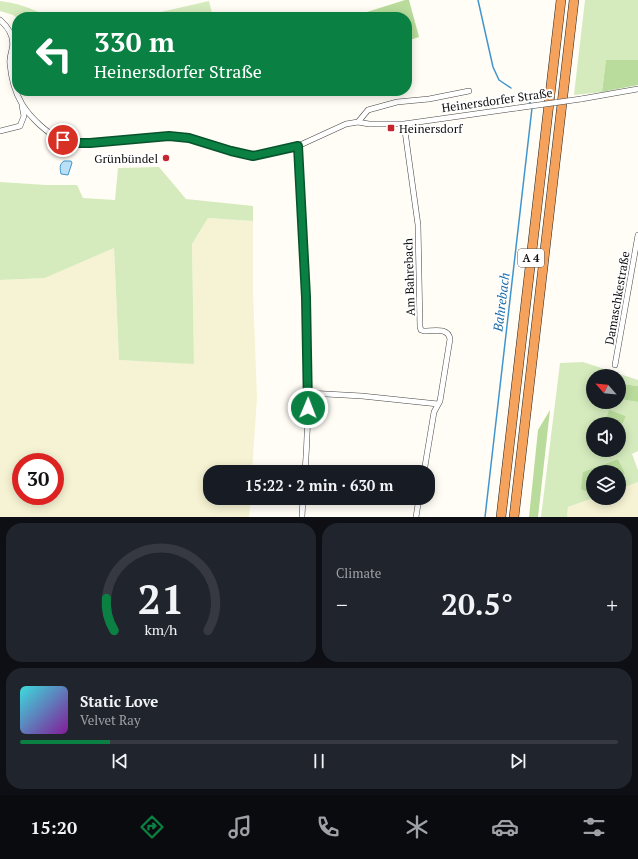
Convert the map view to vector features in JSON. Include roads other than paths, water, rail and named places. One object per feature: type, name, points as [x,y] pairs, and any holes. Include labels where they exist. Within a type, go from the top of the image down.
[{"type":"highway","name":"A 4","points":[[501,517],[561,0]]},
{"type":"highway","name":"A 4","points":[[514,517],[574,0]]},
{"type":"street","name":"Heinersdorfer Straße","points":[[0,20],[10,30],[12,39]]},
{"type":"street","name":"Heinersdorfer Straße","points":[[12,48],[9,61],[12,77]]},
{"type":"street","name":"Heinersdorfer Straße","points":[[18,96],[22,105],[40,125],[53,136],[63,140],[77,143],[90,143],[169,136],[189,138],[253,156],[298,146],[346,124],[358,122],[369,124],[404,124],[581,99],[638,89]]},
{"type":"street","name":"Heinersdorfer Straße","points":[[358,122],[368,110],[397,102],[429,99],[469,91]]},
{"type":"street","points":[[0,131],[20,126],[24,116],[22,105]]},
{"type":"street","name":"Am Bahrebach","points":[[404,124],[418,225],[420,328],[421,330],[445,331],[448,333],[450,339],[440,401],[434,412],[425,465]]},
{"type":"street","points":[[298,146],[306,297],[308,393],[305,465]]},
{"type":"street","name":"Damaschkestraße","points":[[615,365],[638,235]]},
{"type":"street","points":[[308,393],[362,396],[438,404]]},
{"type":"street","points":[[302,517],[303,505]]},
{"type":"street","points":[[416,517],[419,505]]},
{"type":"water","points":[[71,161],[72,163],[68,175],[61,174],[60,168],[62,162]]},
{"type":"waterway","name":"Bahrebach","points":[[478,0],[493,67],[499,80],[511,88]]},
{"type":"waterway","name":"Bahrebach","points":[[519,96],[529,101],[531,104]]},
{"type":"waterway","name":"Bahrebach","points":[[485,517],[532,108]]},
{"type":"place","name":"Heinersdorf","points":[[391,128]]},
{"type":"place","name":"Grünbündel","points":[[166,158]]}]
